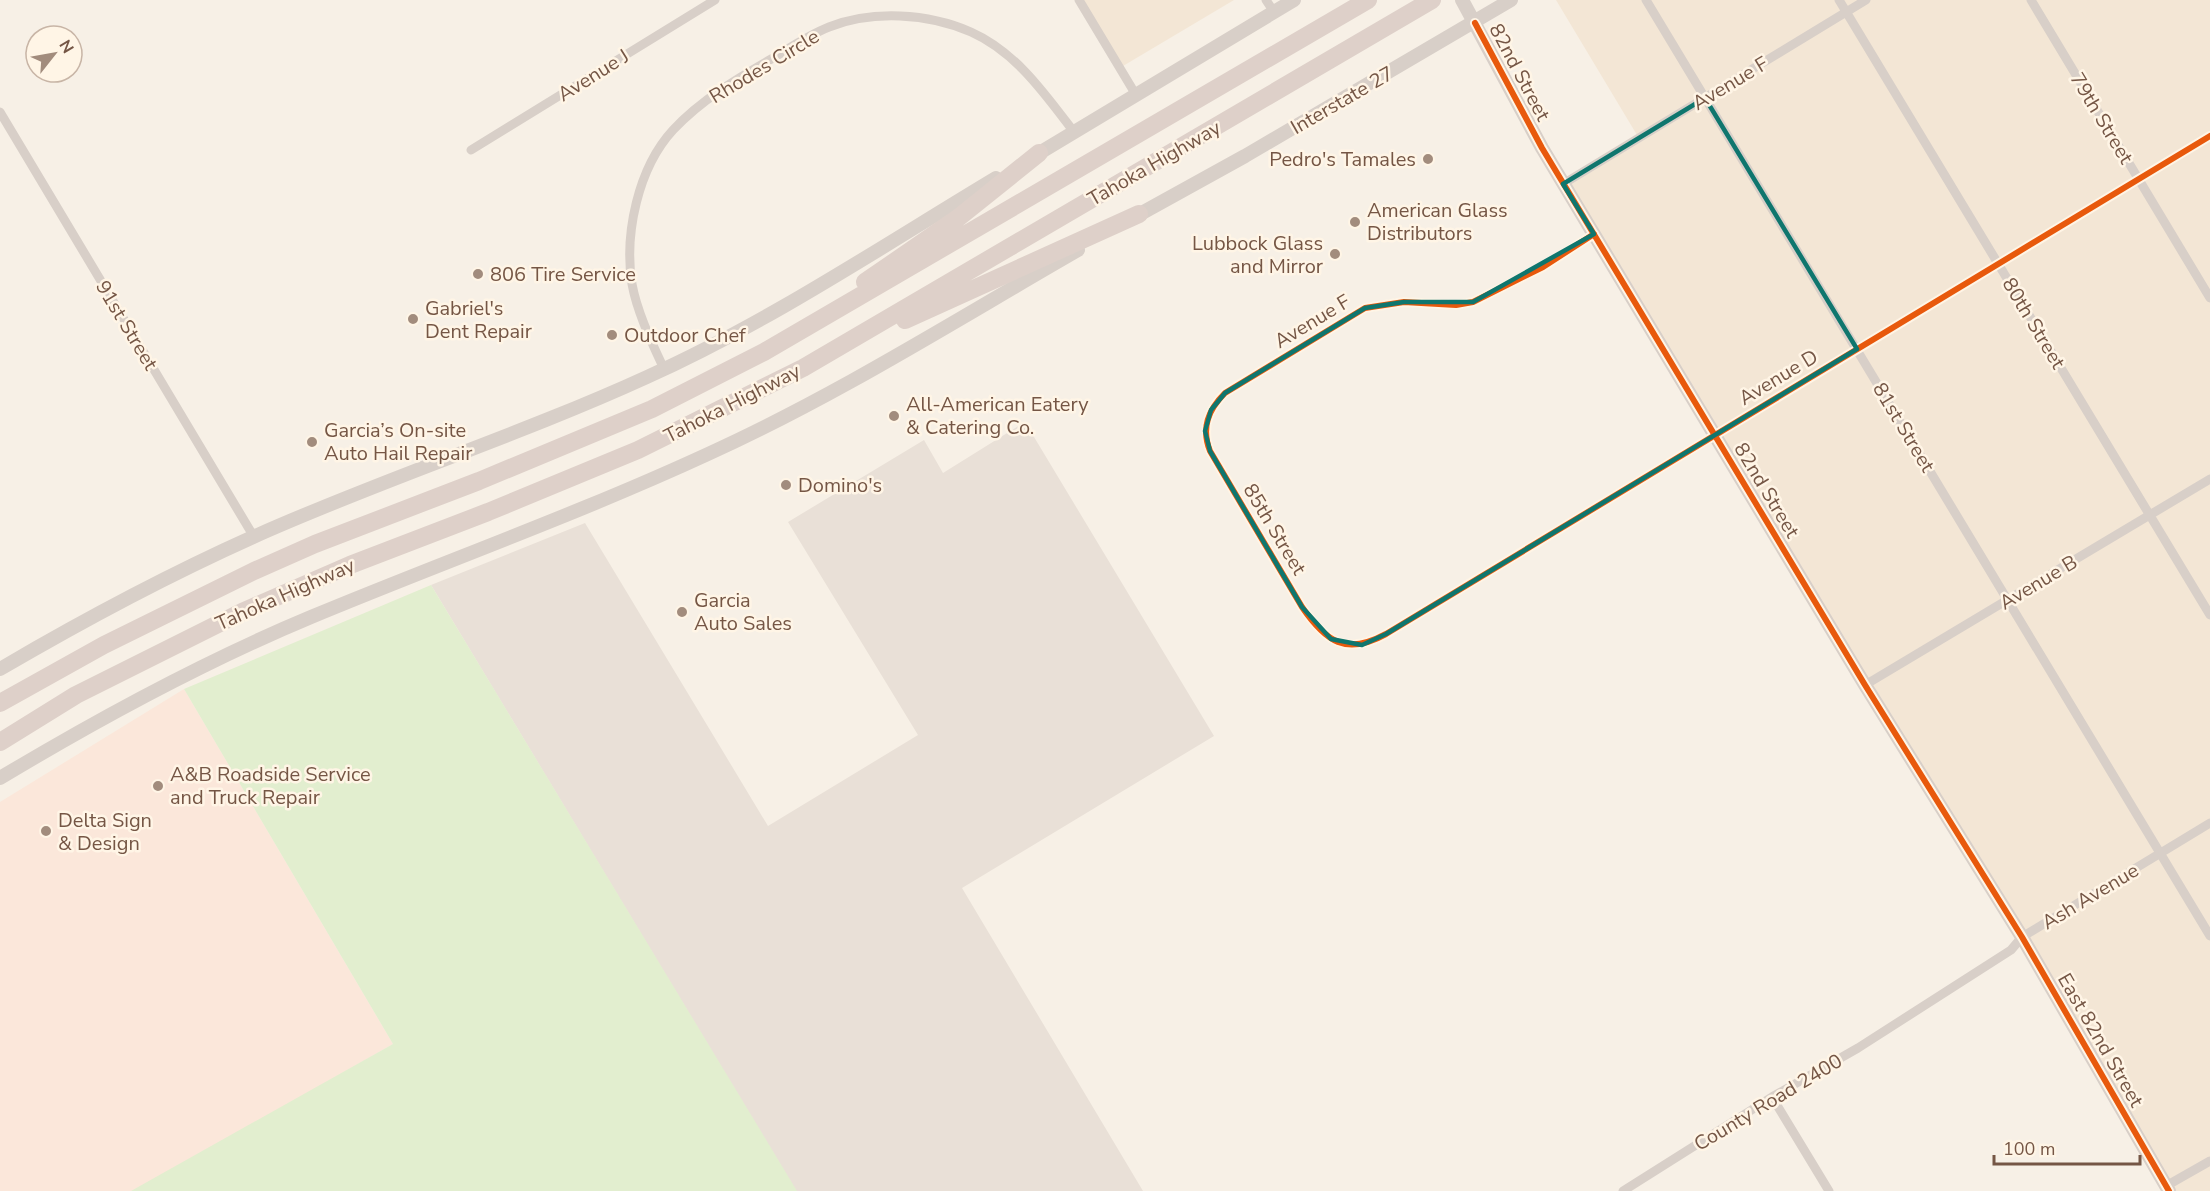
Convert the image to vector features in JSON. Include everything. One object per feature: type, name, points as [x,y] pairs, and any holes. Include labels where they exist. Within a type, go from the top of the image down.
[{"type":"highway","name":"Tahoka Highway","points":[[0,703],[96,650],[315,544],[479,481],[652,409],[798,333],[1368,0]]},
{"type":"highway","name":"Tahoka Highway","points":[[0,742],[87,689],[221,622],[318,579],[639,450],[819,359],[1426,4]]},
{"type":"highway","points":[[798,333],[828,308],[958,218],[1040,153]]},
{"type":"highway","points":[[819,359],[1139,214]]},
{"type":"highway","points":[[0,692],[96,650]]},
{"type":"highway","points":[[0,753],[87,689]]},
{"type":"main road","points":[[0,669],[114,606],[254,537],[543,423],[664,369],[841,274],[1294,0]]},
{"type":"main road","name":"82nd Street","points":[[1462,0],[1563,184],[1865,685],[2022,937]]},
{"type":"main road","name":"Interstate 27","points":[[1139,214],[1245,156],[1511,0]]},
{"type":"main road","name":"Tahoka Highway","points":[[0,778],[105,717],[262,639],[565,515],[751,434],[823,396],[1139,214]]},
{"type":"main road","name":"East 82nd Street","points":[[2022,937],[2168,1188]]},
{"type":"street","name":"Avenue J","points":[[471,150],[715,0]]},
{"type":"street","points":[[1079,0],[1136,94]]},
{"type":"street","points":[[1266,0],[1274,12]]},
{"type":"street","name":"81st Street","points":[[1646,0],[2210,936]]},
{"type":"street","name":"80th Street","points":[[1839,0],[2210,615]]},
{"type":"street","name":"Avenue F","points":[[1563,184],[1866,0]]},
{"type":"street","name":"79th Street","points":[[2031,0],[2210,298]]},
{"type":"street","name":"Rhodes Circle","points":[[664,369],[633,285],[631,238],[638,201],[646,176],[665,140],[690,114],[751,72],[811,36],[830,27],[869,17],[915,17],[953,25],[983,38],[1005,52],[1032,79],[1074,132]]},
{"type":"street","name":"91st Street","points":[[0,112],[254,537]]},
{"type":"street","name":"Avenue D","points":[[1362,645],[1386,634],[1483,577],[2210,136]]},
{"type":"street","name":"Avenue F","points":[[1219,399],[1290,352],[1365,308],[1404,302],[1456,305],[1473,302],[1543,267],[1594,234]]},
{"type":"street","name":"85th Street","points":[[1219,399],[1207,421],[1207,443],[1259,535],[1314,624],[1331,639],[1343,644],[1362,645]]},
{"type":"street","name":"Avenue B","points":[[1865,685],[2210,479]]},
{"type":"street","name":"Ash Avenue","points":[[1913,1012],[2011,950],[2022,937],[2210,823]]},
{"type":"street","name":"County Road 2400","points":[[1623,1191],[1913,1012]]},
{"type":"street","points":[[1772,1097],[1829,1191]]},
{"type":"street","points":[[2168,1188],[2210,1161]]},
{"type":"highlighted area","points":[[1705,98],[1857,349],[1386,634],[1362,645],[1331,639],[1302,607],[1210,451],[1205,431],[1211,410],[1225,393],[1365,308],[1404,302],[1473,302],[1594,234],[1563,184]]},
{"type":"shaded area","points":[[1082,0],[1234,0],[1123,66]]},
{"type":"shaded area","points":[[1556,0],[2210,0],[2210,1191],[2176,1191],[1570,183],[1640,140]]},
{"type":"shaded area","points":[[1025,422],[1214,736],[962,888],[1143,1191],[796,1191],[431,585],[585,523],[768,826],[918,735],[788,522],[924,440],[943,473]]},
{"type":"shaded area","points":[[184,689],[393,1044],[136,1191],[0,1191],[0,802]]},
{"type":"green space","points":[[431,585],[797,1191],[131,1191],[393,1044],[184,689]]},
{"type":"cycle path","points":[[1475,23],[1542,148],[1865,685],[2022,937],[2169,1191]]},
{"type":"cycle path","points":[[1594,234],[1543,267],[1473,302],[1456,305],[1404,302],[1365,308],[1225,393],[1214,406],[1206,427],[1210,451],[1302,607],[1329,637],[1338,642],[1359,644],[1386,634],[2210,136]]},
{"type":"place","name":"Pedro's Tamales","points":[[1428,159]]},
{"type":"place","name":"American Glass Distributors","points":[[1355,222]]},
{"type":"place","name":"Lubbock Glass and Mirror","points":[[1335,254]]},
{"type":"place","name":"806 Tire Service","points":[[478,274]]},
{"type":"place","name":"Gabriel's Dent Repair","points":[[413,319]]},
{"type":"place","name":"Outdoor Chef","points":[[612,335]]},
{"type":"place","name":"All-American Eatery & Catering Co.","points":[[894,416]]},
{"type":"place","name":"Garcia’s On-site Auto Hail Repair","points":[[312,442]]},
{"type":"place","name":"Domino's","points":[[786,485]]},
{"type":"place","name":"Garcia Auto Sales","points":[[682,612]]},
{"type":"place","name":"A&B Roadside Service and Truck Repair","points":[[158,786]]},
{"type":"place","name":"Delta Sign & Design","points":[[46,831]]}]
